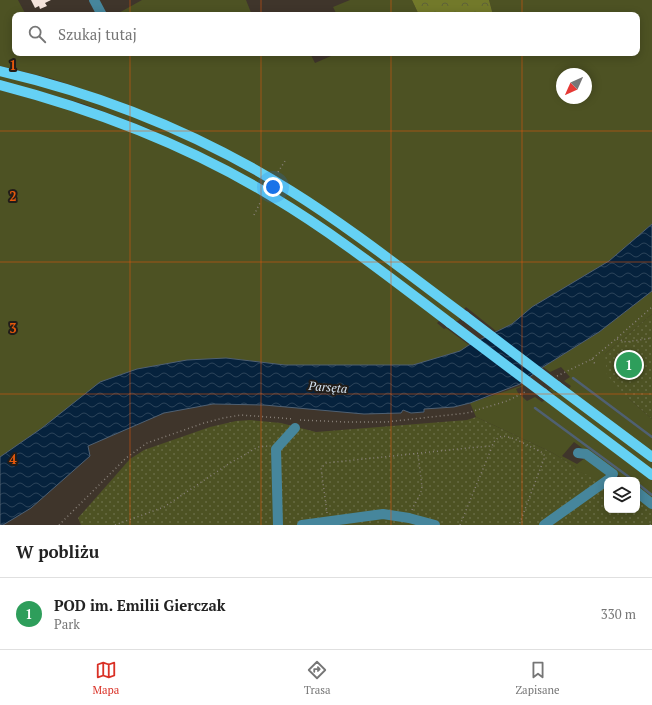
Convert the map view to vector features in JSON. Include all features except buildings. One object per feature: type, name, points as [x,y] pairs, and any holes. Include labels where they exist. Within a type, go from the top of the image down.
[{"type":"main road","points":[[0,71],[63,88],[122,107],[176,130],[240,162],[291,191],[333,219],[465,316],[652,457]]},
{"type":"main road","points":[[0,85],[58,101],[116,121],[170,143],[221,167],[271,195],[351,249],[652,475]]},
{"type":"street","points":[[94,0],[100,12]]},
{"type":"street","points":[[278,525],[276,449],[294,428]]},
{"type":"street","points":[[578,453],[586,454],[617,477]]},
{"type":"street","points":[[544,525],[604,483]]},
{"type":"street","points":[[640,494],[652,504]]},
{"type":"street","points":[[302,525],[383,514],[409,518],[435,525]]},
{"type":"path","points":[[278,172],[285,161]]},
{"type":"path","points":[[254,215],[262,200]]},
{"type":"path","points":[[577,366],[592,359],[652,307]]},
{"type":"path","points":[[616,339],[626,342],[652,338]]},
{"type":"path","points":[[592,359],[595,364]]},
{"type":"path","points":[[59,525],[126,458],[137,449],[204,423],[241,415],[346,422],[386,422],[467,413],[485,409]]},
{"type":"path","points":[[460,525],[492,446],[495,440],[500,436],[507,436],[541,452],[544,455],[544,459],[519,525]]},
{"type":"path","points":[[115,525],[164,507],[258,446],[268,446],[276,449]]},
{"type":"path","points":[[325,522],[327,514],[321,468],[326,463],[492,446]]},
{"type":"path","points":[[409,518],[414,504],[422,492],[418,454]]},
{"type":"green space","points":[[0,0],[18,0],[24,12],[12,12],[12,56],[312,56],[315,63],[331,56],[640,56],[640,12],[492,12],[489,0],[652,0],[652,224],[609,261],[532,307],[512,324],[496,331],[466,307],[463,310],[323,206],[123,103],[53,79],[0,66]]},
{"type":"green space","points":[[142,0],[246,0],[251,12],[120,12]]},
{"type":"green space","points":[[350,0],[412,0],[418,12],[336,12],[333,7]]},
{"type":"green space","points":[[412,0],[489,0],[492,12],[418,12]]},
{"type":"green space","points":[[0,75],[84,98],[124,113],[204,148],[242,168],[336,225],[461,318],[458,321],[455,321],[367,255],[152,130],[84,104],[0,81]]},
{"type":"green space","points":[[0,90],[82,113],[118,126],[172,148],[224,174],[253,190],[335,243],[440,320],[437,323],[444,329],[446,328],[469,345],[460,351],[413,365],[285,365],[226,358],[42,428],[0,457]]},
{"type":"green space","points":[[652,291],[652,314],[605,354],[628,398],[652,419],[652,452],[569,389],[571,386],[564,381],[570,377],[561,367],[550,372],[543,367],[599,332]]},
{"type":"green space","points":[[652,314],[652,419],[628,398],[607,375],[605,354]]},
{"type":"green space","points":[[530,383],[516,389],[518,393],[527,401],[535,397],[542,402],[545,400],[652,480],[652,501],[640,491],[640,477],[621,477],[574,442],[562,456],[577,464],[585,458],[606,474],[601,482],[573,469],[576,467],[551,452],[476,417],[470,403]]},
{"type":"green space","points":[[551,388],[652,462],[652,470],[552,395],[553,393],[549,390]]},
{"type":"green space","points":[[476,417],[551,452],[576,467],[574,469],[604,483],[604,513],[640,513],[640,500],[652,508],[652,525],[81,525],[78,518],[130,459],[144,450],[210,427],[236,421],[250,420],[281,423],[316,432],[467,420]]},
{"type":"water","name":"Parsęta","points":[[652,224],[652,291],[599,332],[543,367],[520,384],[470,403],[454,407],[424,409],[424,412],[411,413],[403,410],[401,413],[364,414],[264,405],[213,404],[164,413],[88,446],[90,456],[31,508],[3,525],[0,525],[0,457],[42,428],[100,382],[137,369],[187,360],[226,358],[285,365],[413,365],[460,351],[512,324],[532,307],[609,261]]},
{"type":"waterway","points":[[573,378],[652,437]]},
{"type":"waterway","points":[[535,408],[629,477]]},
{"type":"waterway","points":[[640,485],[652,495]]},
{"type":"place","name":"POD im. Emilii Gierczak","points":[[629,365]]}]
